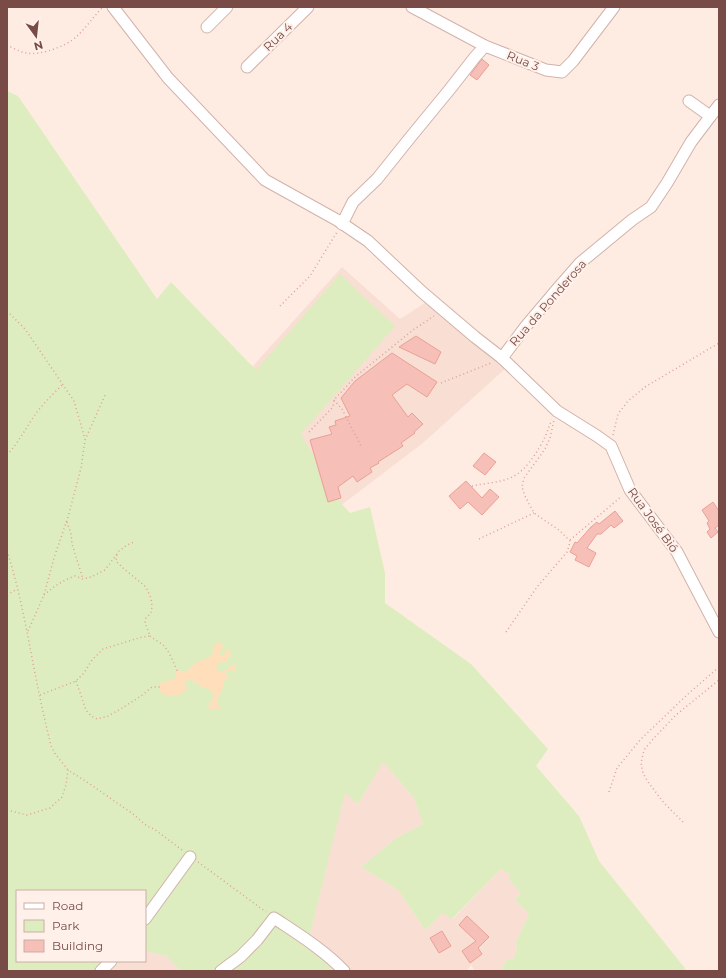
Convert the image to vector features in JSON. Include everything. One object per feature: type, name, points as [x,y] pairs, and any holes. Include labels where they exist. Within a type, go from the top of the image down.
[{"type":"street","name":"Rua José Bió","points":[[111,7],[168,78],[265,180],[342,224],[368,241],[422,292],[502,358],[557,411],[610,446],[630,490],[677,552],[719,632]]},
{"type":"street","points":[[207,27],[227,7]]},
{"type":"street","name":"Rua 4","points":[[247,67],[308,7]]},
{"type":"street","name":"Rua 3","points":[[412,7],[485,46],[546,70],[562,72],[573,61],[614,7]]},
{"type":"street","points":[[342,224],[353,202],[377,178],[485,46]]},
{"type":"street","points":[[689,101],[710,116]]},
{"type":"street","name":"Rua da Ponderosa","points":[[502,358],[558,287],[580,263],[632,220],[651,207],[691,142],[719,106]]},
{"type":"street","points":[[146,918],[190,857]]},
{"type":"street","points":[[221,971],[240,957],[257,940],[274,918],[328,957],[344,971]]},
{"type":"street","points":[[101,971],[110,962]]},
{"type":"path","points":[[7,45],[18,51],[29,54],[50,50],[70,42],[111,7]]},
{"type":"path","points":[[280,306],[310,276],[342,224]]},
{"type":"path","points":[[309,432],[333,407],[334,400],[355,377],[413,330],[444,310]]},
{"type":"path","points":[[7,311],[25,330],[74,401],[85,440]]},
{"type":"path","points":[[610,446],[618,414],[628,401],[645,387],[719,343]]},
{"type":"path","points":[[441,384],[502,358]]},
{"type":"path","points":[[7,456],[37,412],[50,396],[63,384]]},
{"type":"path","points":[[28,631],[44,595],[54,558],[67,522],[81,468],[85,440],[106,393]]},
{"type":"path","points":[[334,400],[342,409],[361,446]]},
{"type":"path","points":[[472,486],[504,480],[520,472],[532,459],[546,436],[557,411]]},
{"type":"path","points":[[557,411],[550,438],[545,449],[524,478],[522,487],[534,513],[559,530],[570,541]]},
{"type":"path","points":[[506,632],[537,588],[566,552],[570,541],[630,490]]},
{"type":"path","points":[[479,539],[534,513]]},
{"type":"path","points":[[67,522],[83,579]]},
{"type":"path","points":[[44,595],[67,578],[75,576],[83,579],[105,570],[119,551],[134,542]]},
{"type":"path","points":[[7,551],[28,631],[51,746],[56,755],[68,770],[182,849],[190,857],[274,918]]},
{"type":"path","points":[[117,554],[116,560],[123,568],[146,587],[151,598],[152,606],[151,613],[146,618],[145,623],[150,636],[162,644],[167,650],[178,673]]},
{"type":"path","points":[[7,595],[17,589]]},
{"type":"path","points":[[40,695],[76,681],[84,673],[92,660],[103,649],[150,636]]},
{"type":"path","points":[[609,792],[617,768],[641,739],[688,694],[719,668]]},
{"type":"path","points":[[683,822],[664,803],[642,773],[641,763],[644,750],[676,715],[719,680]]},
{"type":"path","points":[[76,681],[86,710],[91,716],[97,719],[108,716],[119,710],[152,687],[162,687]]},
{"type":"path","points":[[7,810],[27,815],[50,808],[62,797],[66,785],[68,770]]},
{"type":"shaded area","points":[[342,267],[400,319],[428,301],[506,368],[423,443],[335,510],[235,386]]},
{"type":"shaded area","points":[[383,762],[414,798],[423,824],[396,838],[361,867],[398,890],[425,930],[444,912],[453,919],[501,869],[510,875],[509,880],[521,893],[515,900],[529,914],[516,942],[517,950],[513,960],[507,959],[501,971],[475,971],[471,965],[467,971],[329,971],[333,965],[309,938],[345,792],[358,804]]},
{"type":"shaded area","points":[[146,951],[166,956],[181,971],[108,971],[120,962],[146,962]]},
{"type":"green space","points":[[7,91],[18,96],[157,299],[171,282],[256,370],[340,274],[395,326],[301,434],[341,503],[350,513],[370,507],[385,573],[385,603],[471,664],[548,749],[536,766],[579,816],[599,861],[686,971],[501,971],[507,959],[513,960],[517,950],[516,942],[529,914],[515,900],[521,893],[509,880],[510,875],[501,869],[452,919],[443,913],[425,930],[398,890],[361,867],[396,838],[423,824],[414,798],[383,762],[358,804],[345,793],[309,938],[333,965],[329,971],[181,971],[166,956],[146,951],[146,890],[16,890],[16,962],[120,962],[108,971],[7,971]]},
{"type":"sand","points":[[217,642],[224,645],[220,655],[224,655],[227,649],[229,649],[231,653],[226,662],[221,661],[217,665],[217,671],[225,670],[235,664],[236,670],[236,672],[232,669],[225,674],[230,679],[225,679],[223,682],[223,688],[218,697],[217,704],[221,709],[217,709],[216,706],[212,711],[208,706],[214,697],[211,690],[202,687],[189,679],[184,683],[187,689],[178,696],[165,695],[160,691],[160,683],[176,678],[176,670],[186,672],[197,662],[210,657],[214,652],[213,647]]},
{"type":"building","points":[[482,59],[489,65],[477,80],[470,75]]},
{"type":"building","points":[[416,336],[441,352],[435,364],[399,347]]},
{"type":"building","points":[[392,353],[437,382],[427,397],[407,384],[392,395],[408,417],[412,413],[423,424],[414,432],[415,433],[401,443],[403,446],[370,468],[372,472],[357,482],[353,476],[338,487],[341,498],[328,502],[310,440],[332,434],[329,427],[336,425],[335,421],[350,416],[341,398],[355,381]]},
{"type":"building","points":[[484,453],[496,462],[485,475],[473,466]]},
{"type":"building","points":[[466,481],[482,498],[490,489],[499,497],[482,515],[468,502],[460,509],[449,496]]},
{"type":"building","points":[[713,502],[719,511],[719,525],[715,528],[718,532],[711,538],[707,532],[710,529],[707,523],[709,521],[702,510]]},
{"type":"building","points":[[615,511],[623,521],[614,528],[611,525],[601,534],[597,534],[587,548],[596,553],[589,567],[575,560],[577,556],[570,552],[575,542],[577,543],[597,522],[599,524]]},
{"type":"building","points":[[467,916],[489,937],[478,948],[482,954],[470,963],[462,951],[476,941],[459,925]]},
{"type":"building","points":[[442,931],[451,946],[439,953],[430,938]]}]
